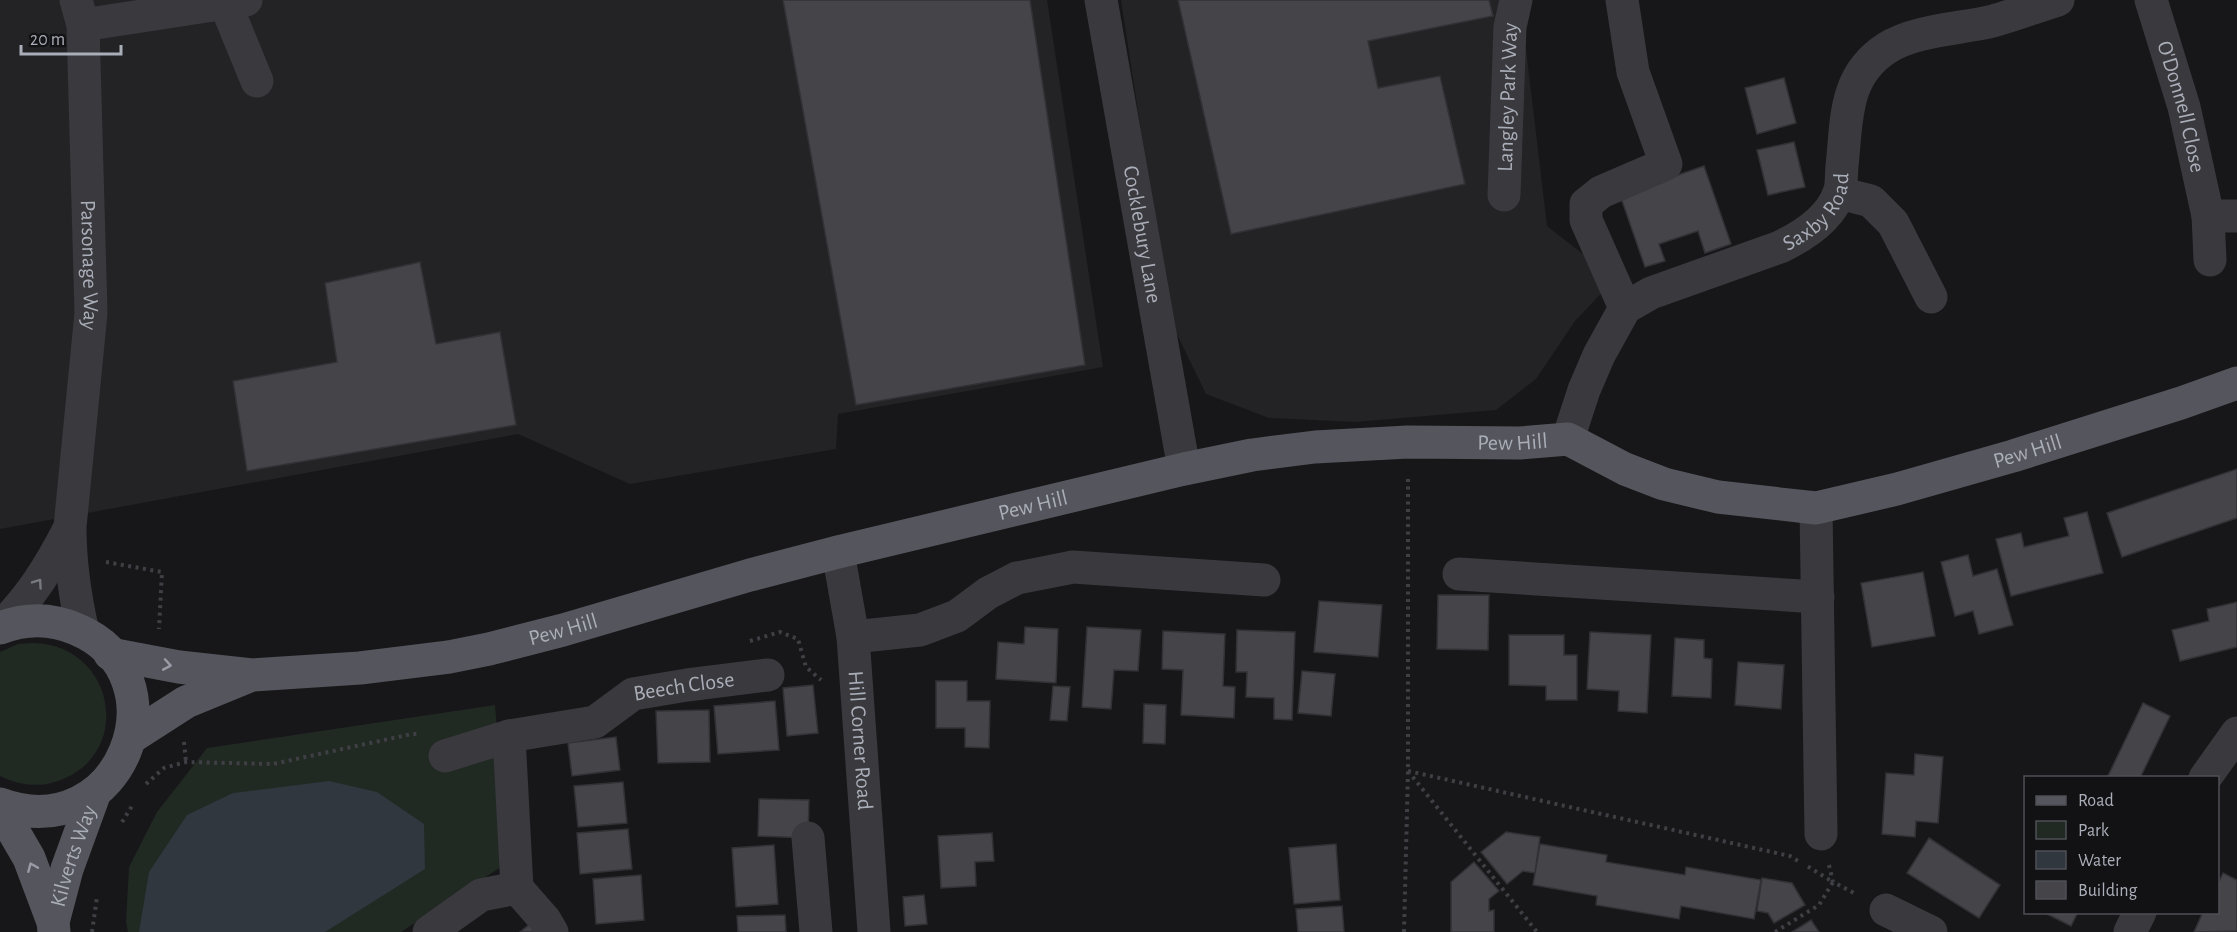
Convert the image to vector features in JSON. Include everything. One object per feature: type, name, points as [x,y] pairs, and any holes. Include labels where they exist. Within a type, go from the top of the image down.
[{"type":"main road","name":"Pew Hill","points":[[110,654],[179,667],[252,675],[370,667],[450,657],[489,649],[838,552],[1184,469],[1262,453],[1315,447],[1408,442],[1520,443],[1568,439],[1625,469],[1664,484],[1718,497],[1816,508],[1897,489],[2013,456],[2237,383]]},
{"type":"main road","points":[[0,628],[24,621],[41,621],[58,623],[83,632],[110,654],[124,675],[130,692],[133,717],[130,738],[118,766],[95,792],[73,805],[48,811],[0,806]]},
{"type":"main road","name":"Pew Hill","points":[[130,738],[186,702],[252,675]]},
{"type":"main road","name":"Kilverts Way","points":[[53,927],[67,869],[95,792]]},
{"type":"main road","name":"Kilverts Way","points":[[0,806],[28,858],[53,927]]},
{"type":"street","name":"Cocklebury Lane","points":[[1101,0],[1184,469]]},
{"type":"street","name":"Langley Park Way","points":[[1504,195],[1510,27],[1516,0]]},
{"type":"street","points":[[1568,439],[1587,381],[1624,308],[1586,220],[1586,204],[1601,192],[1666,164],[1633,72],[1622,0]]},
{"type":"street","name":"Saxby Road","points":[[1624,308],[1651,293],[1780,247],[1799,238],[1815,226],[1839,193],[1848,106],[1852,89],[1862,73],[1887,48],[1908,39],[1993,21],[2058,0]]},
{"type":"street","name":"O'Donnell Close","points":[[2151,0],[2184,107],[2222,216],[2210,260]]},
{"type":"street","points":[[79,12],[236,2],[257,81]]},
{"type":"street","name":"Parsonage Way","points":[[79,12],[91,313],[70,541],[74,591],[83,632]]},
{"type":"street","points":[[1839,193],[1871,201],[1893,223],[1931,297]]},
{"type":"street","points":[[1816,508],[1821,834]]},
{"type":"street","name":"Parsonage Way","points":[[0,628],[70,541]]},
{"type":"street","name":"Hill Corner Road","points":[[838,552],[853,637],[874,932]]},
{"type":"street","points":[[853,637],[920,630],[957,616],[988,593],[1017,578],[1073,567],[1264,580]]},
{"type":"street","points":[[1459,574],[1818,597]]},
{"type":"street","name":"Beech Close","points":[[445,756],[509,736],[595,722],[633,694],[768,675]]},
{"type":"street","points":[[2206,776],[2237,733]]},
{"type":"street","points":[[509,736],[517,888],[545,920],[552,932]]},
{"type":"street","points":[[808,838],[816,932]]},
{"type":"street","points":[[429,932],[481,895],[517,888]]},
{"type":"street","points":[[1886,910],[1931,932]]},
{"type":"street","points":[[2130,932],[2139,914]]},
{"type":"path","points":[[1404,932],[1408,771],[1408,442]]},
{"type":"path","points":[[70,541],[162,572],[159,635]]},
{"type":"path","points":[[1408,771],[1790,856],[1886,910]]},
{"type":"path","points":[[1408,771],[1537,932]]},
{"type":"path","points":[[1775,932],[1819,905],[1833,882],[1821,834]]},
{"type":"shaded area","points":[[0,0],[1047,0],[1103,367],[838,414],[836,449],[630,484],[518,434],[0,529]]},
{"type":"shaded area","points":[[1121,0],[1528,0],[1523,24],[1547,226],[1615,279],[1575,321],[1536,379],[1496,410],[1355,422],[1269,418],[1206,394],[1170,320]]},
{"type":"green space","points":[[32,643],[60,648],[82,661],[97,680],[105,702],[106,725],[98,748],[83,767],[58,781],[36,785],[14,782],[0,776],[0,652],[18,644]]},
{"type":"green space","points":[[495,705],[507,863],[401,932],[128,932],[126,922],[129,867],[157,812],[207,748]]},
{"type":"water","points":[[329,781],[377,792],[424,824],[425,869],[325,932],[139,932],[149,872],[187,815],[233,793]]},
{"type":"building","points":[[783,0],[1030,0],[1085,365],[856,405]]},
{"type":"building","points":[[1178,0],[1489,0],[1493,16],[1368,41],[1378,88],[1440,76],[1465,184],[1231,234]]},
{"type":"building","points":[[1784,78],[1796,123],[1757,134],[1745,88]]},
{"type":"building","points":[[1794,142],[1805,187],[1768,195],[1757,150]]},
{"type":"building","points":[[1704,166],[1731,244],[1705,253],[1698,231],[1659,244],[1665,261],[1645,267],[1620,195]]},
{"type":"building","points":[[420,262],[436,344],[500,332],[516,425],[247,471],[233,381],[337,362],[325,283]]},
{"type":"building","points":[[2237,469],[2237,518],[2122,557],[2107,513]]},
{"type":"building","points":[[2087,512],[2103,573],[2011,596],[1996,539],[2021,533],[2024,547],[2069,536],[2064,518]]},
{"type":"building","points":[[1968,555],[1973,576],[1997,569],[2013,625],[1979,634],[1973,611],[1955,616],[1941,562]]},
{"type":"building","points":[[1923,572],[1935,636],[1872,647],[1861,583]]},
{"type":"building","points":[[1438,595],[1489,595],[1488,650],[1437,649]]},
{"type":"building","points":[[1319,601],[1382,605],[1378,657],[1314,652]]},
{"type":"building","points":[[2237,602],[2237,647],[2180,661],[2172,630],[2209,621],[2207,609]]},
{"type":"building","points":[[1025,627],[1058,629],[1056,683],[996,679],[998,642],[1024,644]]},
{"type":"building","points":[[1087,627],[1141,630],[1138,671],[1114,670],[1111,709],[1082,707]]},
{"type":"building","points":[[1237,630],[1295,632],[1292,720],[1274,719],[1274,698],[1246,697],[1247,672],[1236,672]]},
{"type":"building","points":[[1163,631],[1225,634],[1223,686],[1235,687],[1234,718],[1181,715],[1183,670],[1162,669]]},
{"type":"building","points":[[1590,632],[1651,635],[1647,713],[1618,711],[1619,691],[1587,689]]},
{"type":"building","points":[[1509,635],[1564,635],[1564,655],[1577,655],[1577,700],[1546,700],[1546,686],[1509,685]]},
{"type":"building","points":[[1675,638],[1704,640],[1704,658],[1712,659],[1711,698],[1672,696]]},
{"type":"building","points":[[1738,662],[1784,665],[1781,709],[1735,705]]},
{"type":"building","points":[[1302,671],[1335,674],[1331,716],[1298,713]]},
{"type":"building","points":[[936,681],[967,681],[967,701],[990,701],[989,748],[965,747],[965,728],[936,728]]},
{"type":"building","points":[[813,685],[818,733],[787,736],[783,688]]},
{"type":"building","points":[[1053,686],[1070,687],[1067,721],[1050,720]]},
{"type":"building","points":[[775,701],[779,750],[718,754],[714,706]]},
{"type":"building","points":[[2143,703],[2170,716],[2141,776],[2108,776]]},
{"type":"building","points":[[1144,704],[1166,705],[1165,744],[1143,743]]},
{"type":"building","points":[[709,710],[710,762],[658,763],[656,711]]},
{"type":"building","points":[[616,737],[620,770],[572,776],[568,743]]},
{"type":"building","points":[[1915,754],[1943,757],[1938,823],[1916,821],[1915,837],[1882,834],[1886,773],[1914,775]]},
{"type":"building","points":[[623,782],[627,823],[578,827],[574,786]]},
{"type":"building","points":[[759,799],[809,800],[808,838],[758,836]]},
{"type":"building","points":[[628,829],[632,869],[580,874],[577,833]]},
{"type":"building","points":[[1506,832],[1540,837],[1535,873],[1523,871],[1507,884],[1481,852]]},
{"type":"building","points":[[992,833],[994,861],[975,862],[976,886],[941,888],[938,836]]},
{"type":"building","points":[[1929,838],[2000,885],[1979,918],[1907,873]]},
{"type":"building","points":[[1336,844],[1340,900],[1294,904],[1289,848]]},
{"type":"building","points":[[1540,844],[1607,855],[1606,862],[1685,875],[1686,867],[1761,880],[1754,919],[1681,906],[1679,919],[1596,905],[1597,896],[1533,885]]},
{"type":"building","points":[[774,845],[778,904],[736,907],[732,848]]},
{"type":"building","points":[[1474,862],[1499,891],[1489,899],[1489,911],[1494,910],[1494,932],[1451,932],[1451,882]]},
{"type":"building","points":[[2223,873],[2237,880],[2237,931],[2194,932],[2202,914],[2219,914],[2219,882]]},
{"type":"building","points":[[641,875],[644,920],[596,924],[593,879]]},
{"type":"building","points":[[1762,878],[1792,883],[1805,905],[1774,923],[1768,913],[1757,911]]},
{"type":"building","points":[[924,895],[927,924],[905,926],[903,897]]},
{"type":"building","points":[[1342,906],[1344,932],[1298,932],[1296,909]]},
{"type":"building","points":[[2047,914],[2077,914],[2071,926]]},
{"type":"building","points":[[785,915],[786,932],[738,932],[737,916]]},
{"type":"building","points":[[1811,920],[1819,932],[1792,932]]},
{"type":"building","points":[[530,924],[536,932],[520,932]]}]
